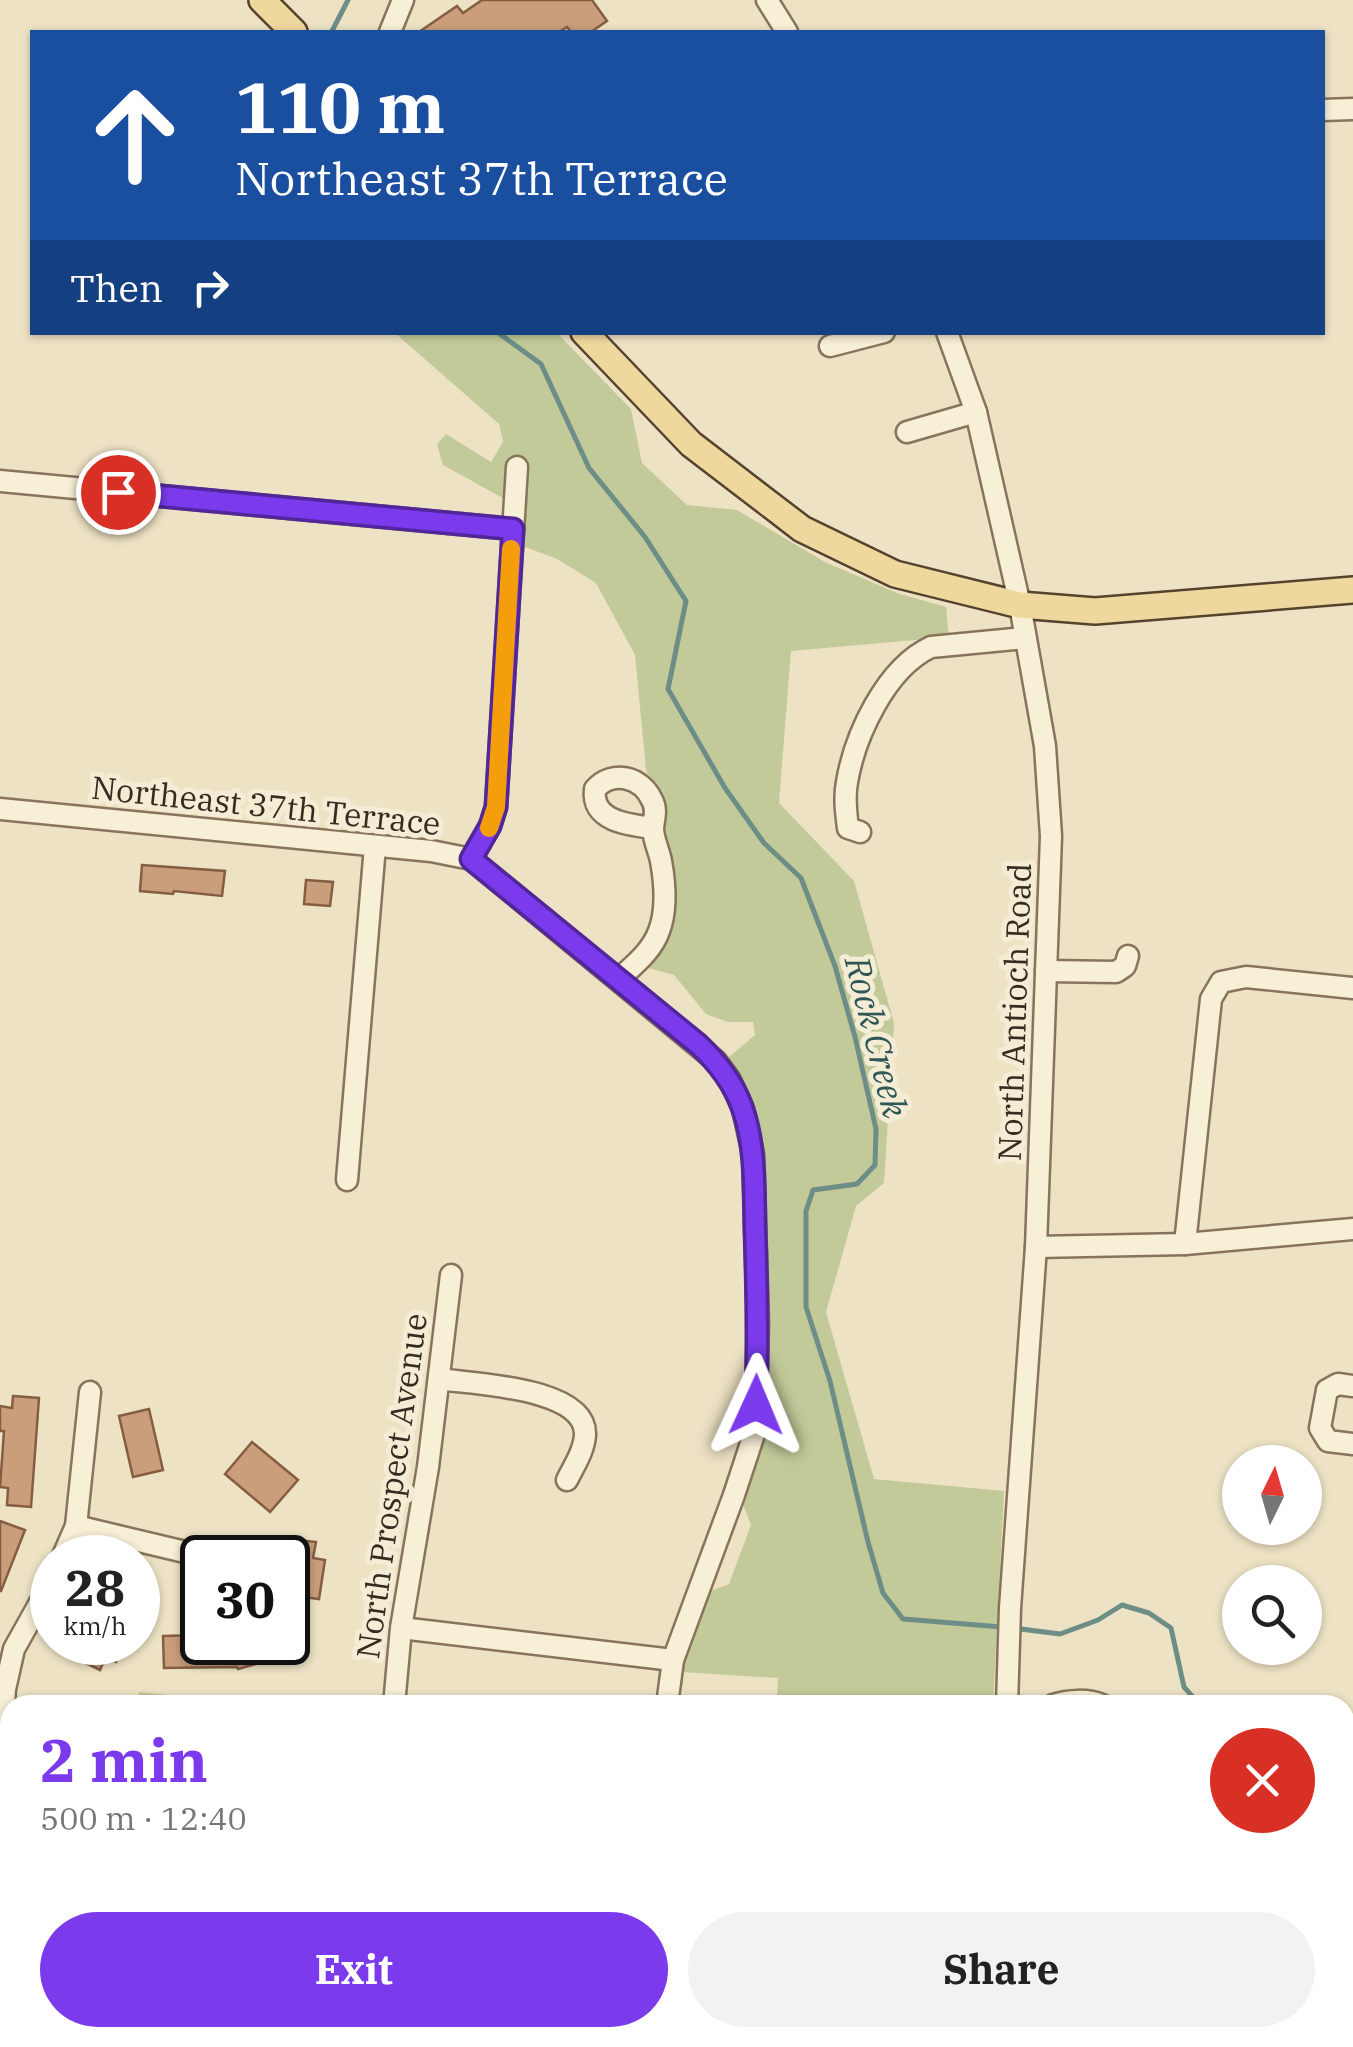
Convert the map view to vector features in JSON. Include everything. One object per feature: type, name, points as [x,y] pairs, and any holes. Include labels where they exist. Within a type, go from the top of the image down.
[{"type":"main road","points":[[262,0],[285,29]]},
{"type":"main road","points":[[587,335],[691,444],[802,530],[895,574],[1020,605],[1095,612],[1353,590]]},
{"type":"street","points":[[391,30],[402,0]]},
{"type":"street","points":[[767,0],[786,30]]},
{"type":"street","points":[[1325,110],[1353,109]]},
{"type":"street","points":[[830,346],[872,335]]},
{"type":"street","name":"North Antioch Road","points":[[948,335],[976,412],[1020,605],[1045,746],[1051,836],[1036,1247],[1010,1608],[1008,1695]]},
{"type":"street","points":[[907,432],[976,412]]},
{"type":"street","points":[[471,859],[496,807],[518,466]]},
{"type":"street","points":[[0,482],[513,529]]},
{"type":"street","points":[[860,832],[848,828],[848,778],[869,717],[898,672],[917,653],[931,647],[1026,638]]},
{"type":"street","name":"Northeast 37th Terrace","points":[[0,809],[431,851],[471,859],[716,1061],[730,1080],[742,1109],[752,1154],[758,1324],[755,1431],[673,1660],[669,1695]]},
{"type":"street","points":[[619,979],[651,947],[664,911],[661,863],[653,828]]},
{"type":"street","points":[[347,1180],[375,846]]},
{"type":"street","points":[[1046,971],[1116,972],[1126,966],[1128,956]]},
{"type":"street","points":[[1185,1244],[1211,999],[1221,982],[1246,977],[1353,988]]},
{"type":"street","points":[[1036,1247],[1185,1244],[1353,1228]]},
{"type":"street","name":"North Prospect Avenue","points":[[395,1695],[451,1275]]},
{"type":"street","points":[[438,1379],[544,1394],[568,1406],[582,1420],[586,1434],[567,1480]]},
{"type":"street","points":[[1353,1386],[1338,1384],[1326,1390],[1320,1428],[1328,1441],[1353,1444]]},
{"type":"street","points":[[72,1535],[90,1392]]},
{"type":"street","points":[[76,1526],[180,1551]]},
{"type":"street","points":[[5,1695],[14,1649],[30,1620]]},
{"type":"street","points":[[401,1628],[673,1660]]},
{"type":"green space","points":[[397,335],[559,335],[631,409],[642,463],[687,505],[737,510],[825,562],[897,593],[946,607],[949,637],[791,651],[779,803],[854,881],[894,1023],[884,1183],[856,1206],[826,1312],[874,1479],[1004,1491],[994,1695],[777,1695],[778,1678],[681,1672],[683,1651],[708,1592],[729,1584],[751,1525],[742,1502],[761,1152],[752,1106],[729,1057],[755,1035],[753,1022],[728,1022],[706,1014],[674,975],[648,968],[669,927],[671,892],[665,829],[646,770],[635,655],[596,583],[557,559],[520,545],[521,508],[443,465],[437,444],[446,434],[491,462],[503,442],[499,424]]},
{"type":"building","points":[[482,0],[592,0],[607,21],[594,30],[422,30],[457,6],[463,13]]},
{"type":"building","points":[[142,865],[225,871],[222,896],[140,891]]},
{"type":"building","points":[[306,880],[333,882],[330,906],[304,904]]},
{"type":"building","points":[[13,1396],[39,1398],[31,1507],[7,1505],[8,1488],[0,1487],[4,1431],[0,1431],[0,1406],[12,1408]]},
{"type":"building","points":[[149,1409],[163,1470],[133,1477],[119,1416]]},
{"type":"building","points":[[252,1442],[298,1480],[270,1512],[225,1474]]},
{"type":"building","points":[[0,1521],[25,1530],[1,1591],[0,1591]]},
{"type":"building","points":[[310,1541],[316,1542],[313,1558],[325,1560],[319,1599],[310,1598]]},
{"type":"building","points":[[163,1636],[180,1636],[180,1665],[252,1665],[238,1669],[164,1668]]},
{"type":"waterway","name":"Rock Creek","points":[[333,30],[348,0]]},
{"type":"waterway","name":"Rock Creek","points":[[501,335],[541,364],[589,468],[645,537],[686,601],[668,689],[725,788],[764,843],[801,878],[835,966],[876,1129],[875,1165],[857,1184],[813,1190],[806,1211],[806,1307],[830,1381],[883,1593],[903,1619],[1002,1627]]},
{"type":"waterway","name":"Rock Creek","points":[[1013,1628],[1060,1634],[1098,1620],[1122,1605],[1149,1613],[1171,1628],[1184,1687],[1191,1695]]},
{"type":"slow traffic","points":[[489,828],[496,807],[511,549]]},
{"type":"route","points":[[118,492],[513,529],[496,807],[471,859],[699,1045],[730,1080],[742,1109],[752,1154],[758,1324],[756,1405]]}]
